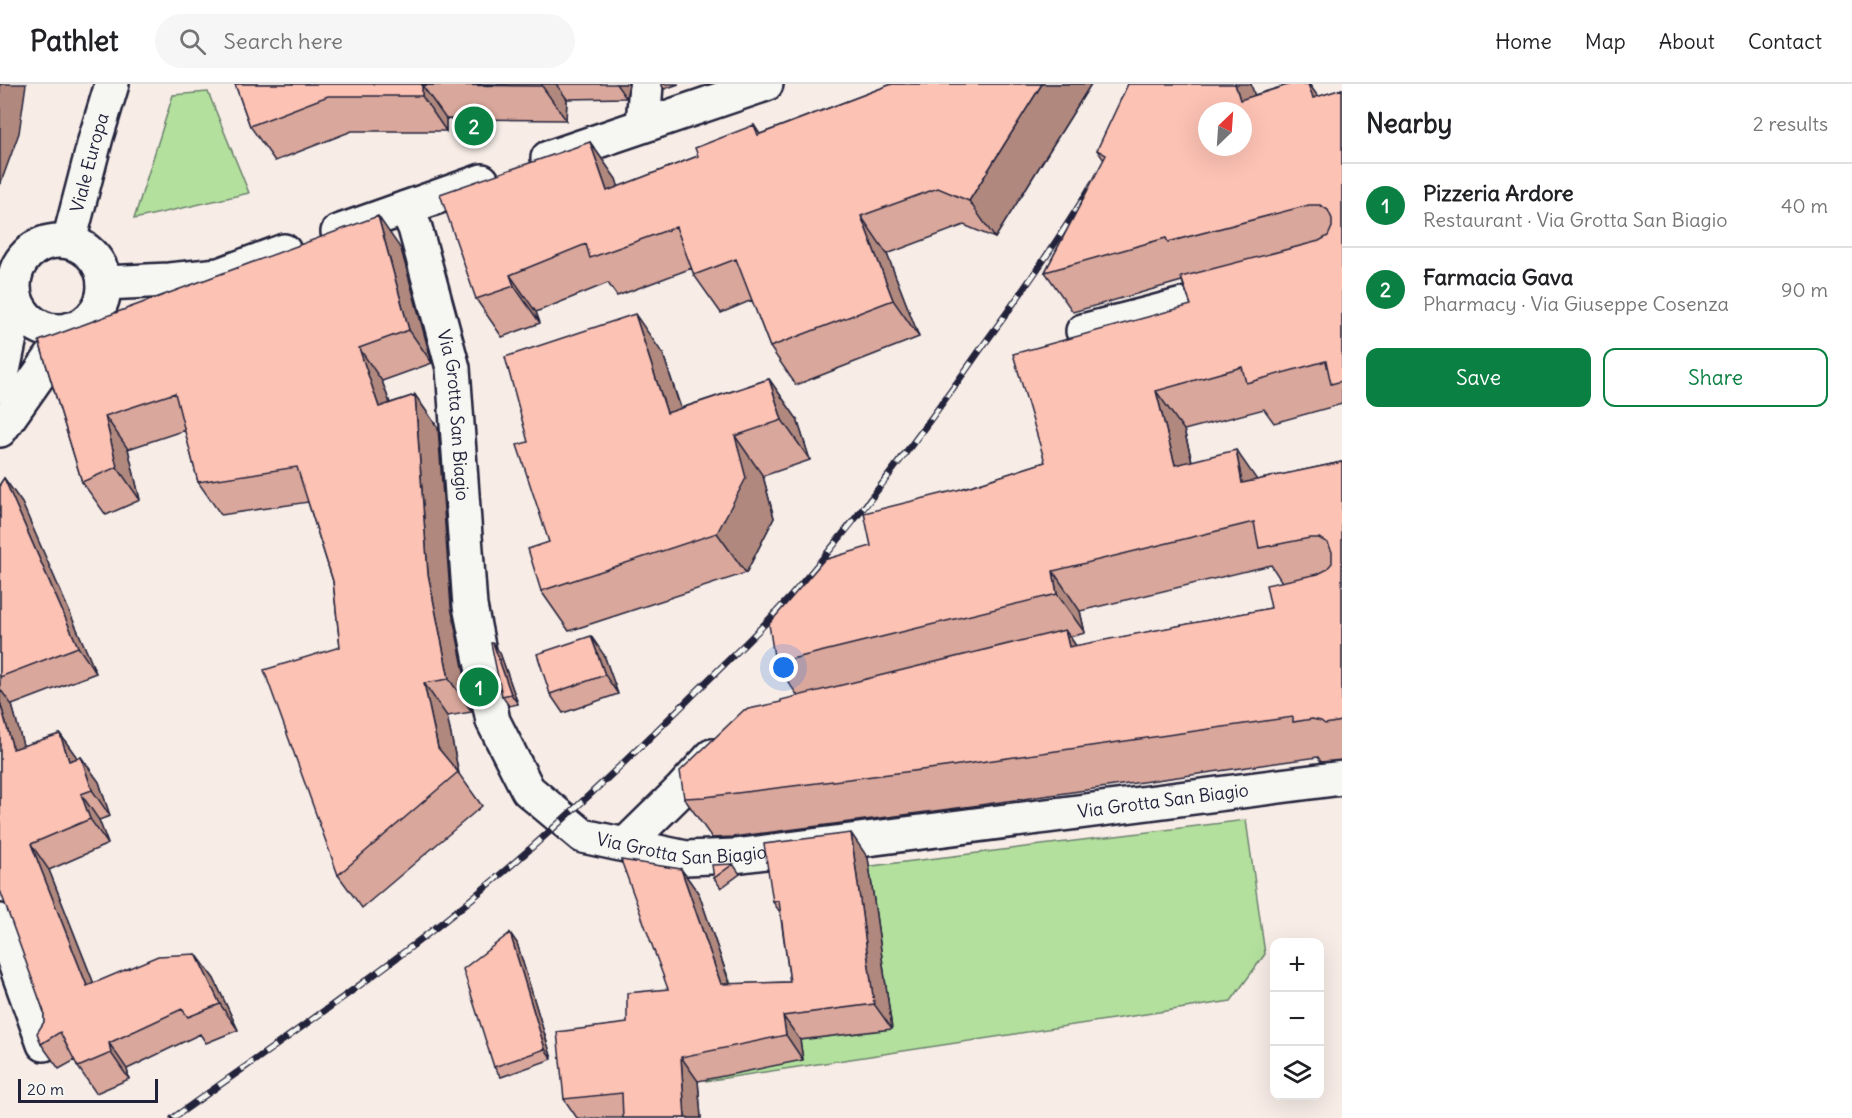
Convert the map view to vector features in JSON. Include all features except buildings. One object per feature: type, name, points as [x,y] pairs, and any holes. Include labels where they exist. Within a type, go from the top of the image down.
[{"type":"street","name":"Viale Europa","points":[[69,241],[112,84]]},
{"type":"street","points":[[643,125],[646,84]]},
{"type":"street","points":[[104,283],[170,280],[219,274],[766,84]]},
{"type":"street","name":"Via Grotta San Biagio","points":[[406,208],[415,228],[453,368],[470,606],[494,721],[528,790],[583,836],[686,858],[735,856],[1342,778]]},
{"type":"street","points":[[0,385],[10,301],[14,276],[20,263],[29,252],[40,244],[69,241],[94,256],[101,269],[104,283],[102,299],[95,313],[85,323],[70,329],[55,331],[40,327],[25,317],[10,301]]},
{"type":"street","points":[[1083,331],[1263,284]]},
{"type":"street","points":[[0,430],[70,329]]},
{"type":"street","points":[[625,845],[712,756],[743,739]]},
{"type":"street","points":[[0,921],[44,1044]]},
{"type":"green space","points":[[208,92],[249,193],[134,219],[173,95]]},
{"type":"green space","points":[[1246,820],[1265,954],[1231,1001],[706,1081],[697,1037],[638,881],[690,881],[742,1011],[803,1003],[782,877]]},
{"type":"railway","points":[[173,1118],[356,988],[487,886],[590,795],[754,635],[817,566],[891,472],[1027,284],[1093,183]]},
{"type":"place","name":"Farmacia Gava","points":[[474,126]]},
{"type":"place","name":"Pizzeria Ardore","points":[[479,687]]}]
